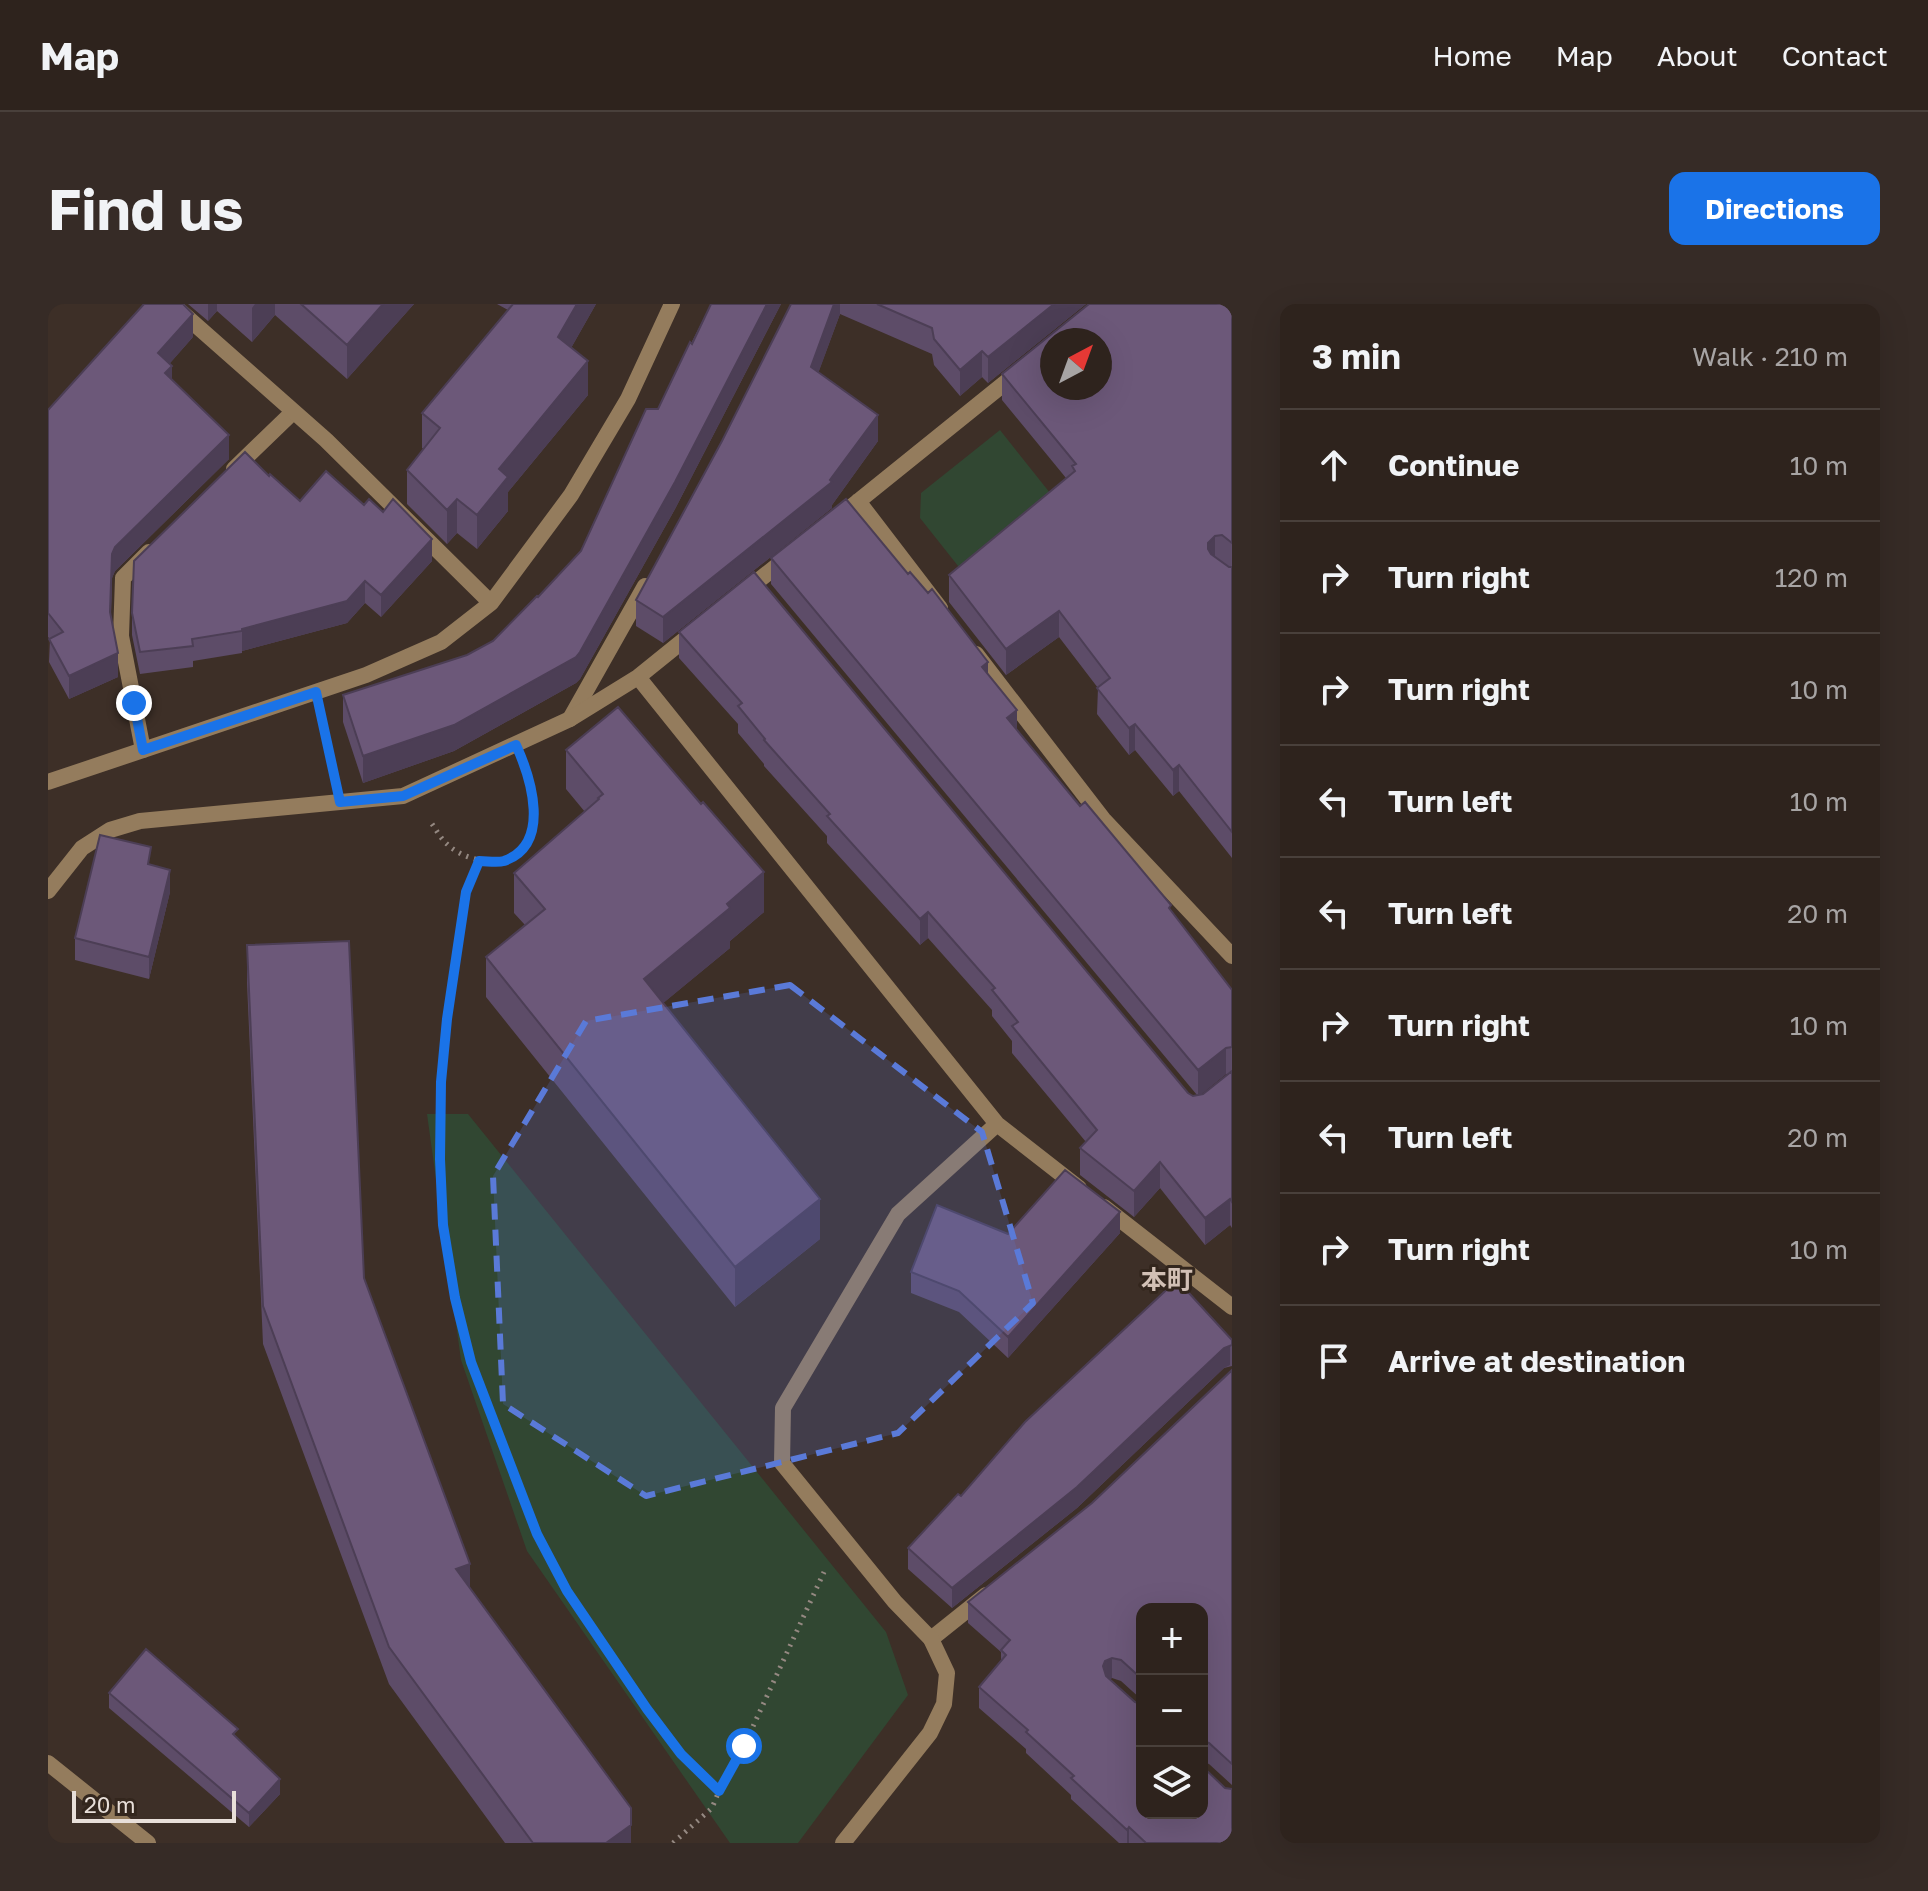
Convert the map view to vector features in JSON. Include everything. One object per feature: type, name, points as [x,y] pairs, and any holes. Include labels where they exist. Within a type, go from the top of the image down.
[{"type":"street","points":[[172,304],[326,440],[491,603]]},
{"type":"street","points":[[48,782],[366,675],[441,642],[491,603],[571,495],[628,399],[672,304]]},
{"type":"street","points":[[824,528],[1028,365]]},
{"type":"street","points":[[225,478],[293,412]]},
{"type":"street","points":[[858,501],[1103,819],[1232,956]]},
{"type":"street","points":[[143,750],[121,636],[123,578],[157,544]]},
{"type":"street","points":[[732,601],[761,589],[801,546]]},
{"type":"street","points":[[570,719],[653,571]]},
{"type":"street","points":[[48,891],[82,848],[110,830],[125,825],[140,821],[403,796],[570,719],[638,677],[709,620]]},
{"type":"street","points":[[638,677],[997,1124],[1232,1307]]},
{"type":"street","points":[[843,1843],[930,1733],[944,1704],[947,1673],[931,1639],[895,1602],[782,1463],[783,1408],[898,1214],[997,1124]]},
{"type":"street","points":[[931,1639],[1002,1582]]},
{"type":"street","points":[[48,1763],[148,1843]]},
{"type":"path","points":[[316,692],[340,802]]},
{"type":"path","points":[[431,823],[446,844],[460,854],[479,861],[502,862],[521,852],[530,837],[534,816],[526,767],[516,745]]},
{"type":"path","points":[[479,861],[466,892],[449,1004],[441,1082],[440,1144],[443,1225],[455,1298],[471,1362],[537,1534],[567,1591],[681,1754],[719,1791]]},
{"type":"path","points":[[673,1843],[712,1808],[744,1746],[841,1534]]},
{"type":"highlighted area","points":[[790,985],[982,1132],[1033,1303],[898,1433],[646,1496],[503,1404],[493,1176],[586,1021]]},
{"type":"green space","points":[[1000,430],[1058,503],[966,576],[920,518],[921,493]]},
{"type":"green space","points":[[427,1114],[468,1114],[886,1632],[908,1695],[798,1843],[730,1843],[527,1551],[461,1360]]},
{"type":"building","points":[[144,304],[183,304],[193,314],[158,353],[172,366],[165,373],[229,435],[115,547],[112,554],[110,612],[118,653],[69,676],[49,639],[63,632],[48,613],[48,410]]},
{"type":"building","points":[[301,304],[383,304],[347,345]]},
{"type":"building","points":[[513,304],[577,304],[558,337],[588,361],[499,469],[508,477],[477,515],[457,499],[447,510],[407,470],[440,428],[422,413]]},
{"type":"building","points":[[711,304],[767,304],[675,482],[580,652],[454,725],[363,756],[343,695],[467,655],[493,641],[538,597],[581,551],[646,409],[658,409]]},
{"type":"building","points":[[791,304],[834,304],[811,367],[878,415],[830,480],[832,482],[663,617],[636,600],[722,441]]},
{"type":"building","points":[[877,304],[1054,304],[988,357],[982,351],[960,370],[934,339],[932,328]]},
{"type":"building","points":[[1089,304],[1232,304],[1232,543],[1222,535],[1215,536],[1208,543],[1208,549],[1232,567],[1232,832],[1179,765],[1173,770],[1135,724],[1129,728],[1097,688],[1110,678],[1059,611],[1006,649],[949,575],[1075,471],[1072,466],[1076,464],[1002,374],[1040,343],[1040,400],[1112,400],[1112,328],[1059,328]]},
{"type":"building","points":[[245,452],[300,501],[326,471],[364,505],[369,499],[383,512],[393,499],[432,539],[381,595],[365,581],[347,601],[242,631],[192,639],[193,646],[140,652],[132,613],[134,561]]},
{"type":"building","points":[[846,499],[908,574],[910,572],[928,593],[932,589],[988,662],[982,667],[1017,710],[1007,718],[1080,806],[1085,802],[1171,905],[1169,908],[1232,990],[1232,1047],[1226,1048],[1198,1070],[771,558]]},
{"type":"building","points":[[754,572],[1188,1093],[1193,1096],[1203,1094],[1232,1071],[1232,1202],[1230,1199],[1205,1218],[1160,1162],[1134,1191],[1080,1148],[1097,1130],[1012,1026],[1018,1022],[992,990],[995,988],[928,912],[920,919],[827,816],[830,814],[738,706],[742,703],[679,632]]},
{"type":"building","points":[[618,707],[764,872],[727,904],[730,908],[644,979],[820,1199],[735,1267],[486,957],[545,909],[514,873],[603,794],[566,750]]},
{"type":"building","points":[[100,835],[151,847],[148,864],[170,870],[149,957],[75,938]]},
{"type":"building","points":[[349,941],[364,1278],[470,1564],[456,1569],[631,1808],[631,1825],[606,1843],[533,1843],[389,1647],[263,1306],[247,945]]},
{"type":"building","points":[[1065,1170],[1120,1212],[1008,1337],[959,1291],[911,1272],[937,1205],[1008,1234]]},
{"type":"building","points":[[1177,1280],[1232,1340],[1232,1345],[1224,1348],[1077,1487],[952,1588],[908,1548],[958,1494],[961,1496],[1025,1422]]},
{"type":"building","points":[[1232,1370],[1232,1764],[1208,1743],[1208,1603],[1136,1603],[1136,1674],[1121,1660],[1112,1658],[1105,1661],[1103,1666],[1106,1676],[1136,1702],[1136,1819],[1208,1819],[1208,1772],[1225,1788],[1232,1789],[1232,1843],[1146,1843],[1129,1827],[1127,1830],[1071,1778],[1074,1776],[1026,1732],[1028,1730],[979,1687],[1006,1655],[1001,1650],[1010,1640],[968,1602],[1092,1503]]},
{"type":"building","points":[[146,1649],[238,1729],[233,1734],[280,1779],[249,1813],[109,1693]]},
{"type":"district","name":"本町","points":[[1167,1280]]},
{"type":"route","points":[[134,703],[143,750],[316,692],[340,802],[403,796],[516,745],[532,792],[534,816],[530,837],[521,852],[502,862],[479,861],[466,892],[447,1019],[441,1082],[440,1159],[443,1225],[455,1298],[471,1362],[504,1450],[537,1534],[567,1591],[681,1754],[719,1791],[744,1746]]}]
